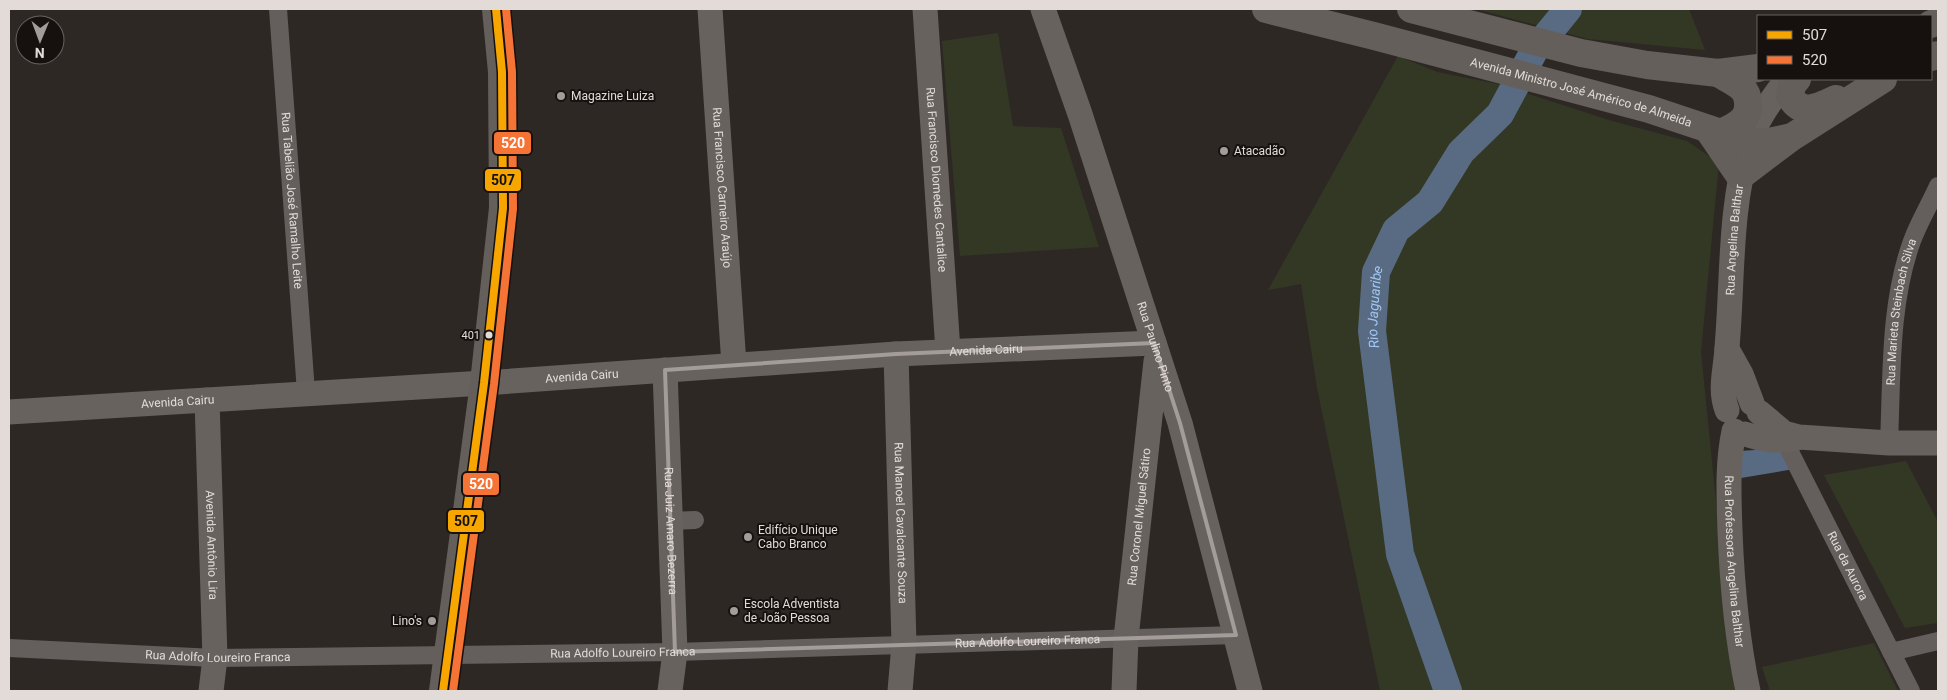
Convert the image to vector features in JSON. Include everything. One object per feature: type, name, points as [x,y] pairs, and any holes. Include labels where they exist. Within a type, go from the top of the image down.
[{"type":"main road","points":[[443,691],[484,383],[503,208],[502,72],[496,9]]},
{"type":"main road","name":"Rua Francisco Carneiro Araújo","points":[[710,9],[734,365]]},
{"type":"main road","name":"Rua Francisco Diomedes Cantalice","points":[[925,9],[948,351]]},
{"type":"main road","name":"Rua Paulino Pinto","points":[[1043,9],[1080,114],[1180,423],[1250,691]]},
{"type":"main road","name":"Avenida Ministro José Américo de Almeida","points":[[1266,9],[1649,109],[1749,142],[1770,142],[1792,137],[1881,80]]},
{"type":"main road","points":[[1411,9],[1581,53],[1647,65],[1718,73],[1757,68]]},
{"type":"main road","points":[[1718,73],[1735,82],[1747,94],[1747,114],[1744,118],[1735,127],[1714,131],[1740,176],[1792,137]]},
{"type":"main road","name":"Rua Angelina Balthar","points":[[1735,425],[1723,386],[1734,226],[1740,176],[1749,142],[1766,107],[1786,80]]},
{"type":"main road","points":[[1796,80],[1792,85],[1790,96],[1796,105],[1812,110],[1881,80]]},
{"type":"main road","name":"Avenida Cairu","points":[[9,412],[306,392],[484,383],[896,354],[1154,343]]},
{"type":"main road","name":"Rua Coronel Miguel Sátiro","points":[[1124,691],[1126,638],[1156,358],[1154,343]]},
{"type":"main road","points":[[1727,349],[1741,374],[1756,408]]},
{"type":"main road","name":"Rua Manoel Cavalcante Souza","points":[[896,354],[904,644],[900,691]]},
{"type":"main road","name":"Rua Juiz Amaro Bezerra","points":[[665,370],[674,652],[670,691]]},
{"type":"main road","name":"Avenida Antônio Lira","points":[[207,400],[215,658],[211,691]]},
{"type":"main road","points":[[1789,437],[1747,401],[1736,402],[1735,425],[1764,440],[1789,437],[1889,443],[1938,443]]},
{"type":"main road","points":[[1150,412],[1172,415],[1180,423]]},
{"type":"main road","name":"Rua Professora Angelina Balthar","points":[[1735,425],[1728,468],[1731,549],[1736,617],[1748,691]]},
{"type":"street","name":"Rua Tabelião José Ramalho Leite","points":[[278,9],[306,392]]},
{"type":"street","name":"Rua Marieta Steinbach Silva","points":[[1889,443],[1897,309],[1903,275],[1912,241],[1938,186]]},
{"type":"street","name":"Rua da Aurora","points":[[1789,437],[1891,652],[1912,691]]},
{"type":"street","points":[[670,522],[695,520]]},
{"type":"street","name":"Rua Adolfo Loureiro Franca","points":[[9,648],[215,658],[674,652],[1236,635]]},
{"type":"street","points":[[1891,652],[1938,641]]},
{"type":"highlighted area","points":[[1154,343],[1180,423],[1236,635],[675,652],[665,370],[896,354]]},
{"type":"green space","points":[[1476,9],[1689,9],[1705,50],[1588,39]]},
{"type":"green space","points":[[998,33],[1013,126],[1061,128],[1099,247],[960,256],[942,41]]},
{"type":"green space","points":[[1398,56],[1437,72],[1498,84],[1612,121],[1687,141],[1719,163],[1701,352],[1735,691],[1380,691],[1317,388],[1301,284],[1268,290]]},
{"type":"green space","points":[[1906,461],[1938,522],[1938,623],[1905,628],[1824,475]]},
{"type":"green space","points":[[1874,643],[1898,691],[1770,691],[1762,667]]},
{"type":"water","points":[[1784,448],[1794,469],[1741,478],[1740,451]]},
{"type":"waterway","name":"Rio Jaguaribe","points":[[1448,691],[1400,554],[1372,331],[1376,272],[1396,230],[1430,202],[1461,152],[1500,114],[1534,51],[1568,9]]},
{"type":"transit line","name":"507","points":[[443,691],[484,383],[503,208],[502,72],[496,9]]},
{"type":"transit line","name":"520","points":[[453,691],[494,384],[513,209],[512,72],[506,9]]},
{"type":"place","name":"Magazine Luiza","points":[[561,96]]},
{"type":"place","name":"Atacadão","points":[[1224,151]]},
{"type":"place","name":"401","points":[[489,335]]},
{"type":"place","name":"Edifício Unique Cabo Branco","points":[[748,537]]},
{"type":"place","name":"Escola Adventista de João Pessoa","points":[[734,611]]},
{"type":"place","name":"Lino's","points":[[432,621]]}]
